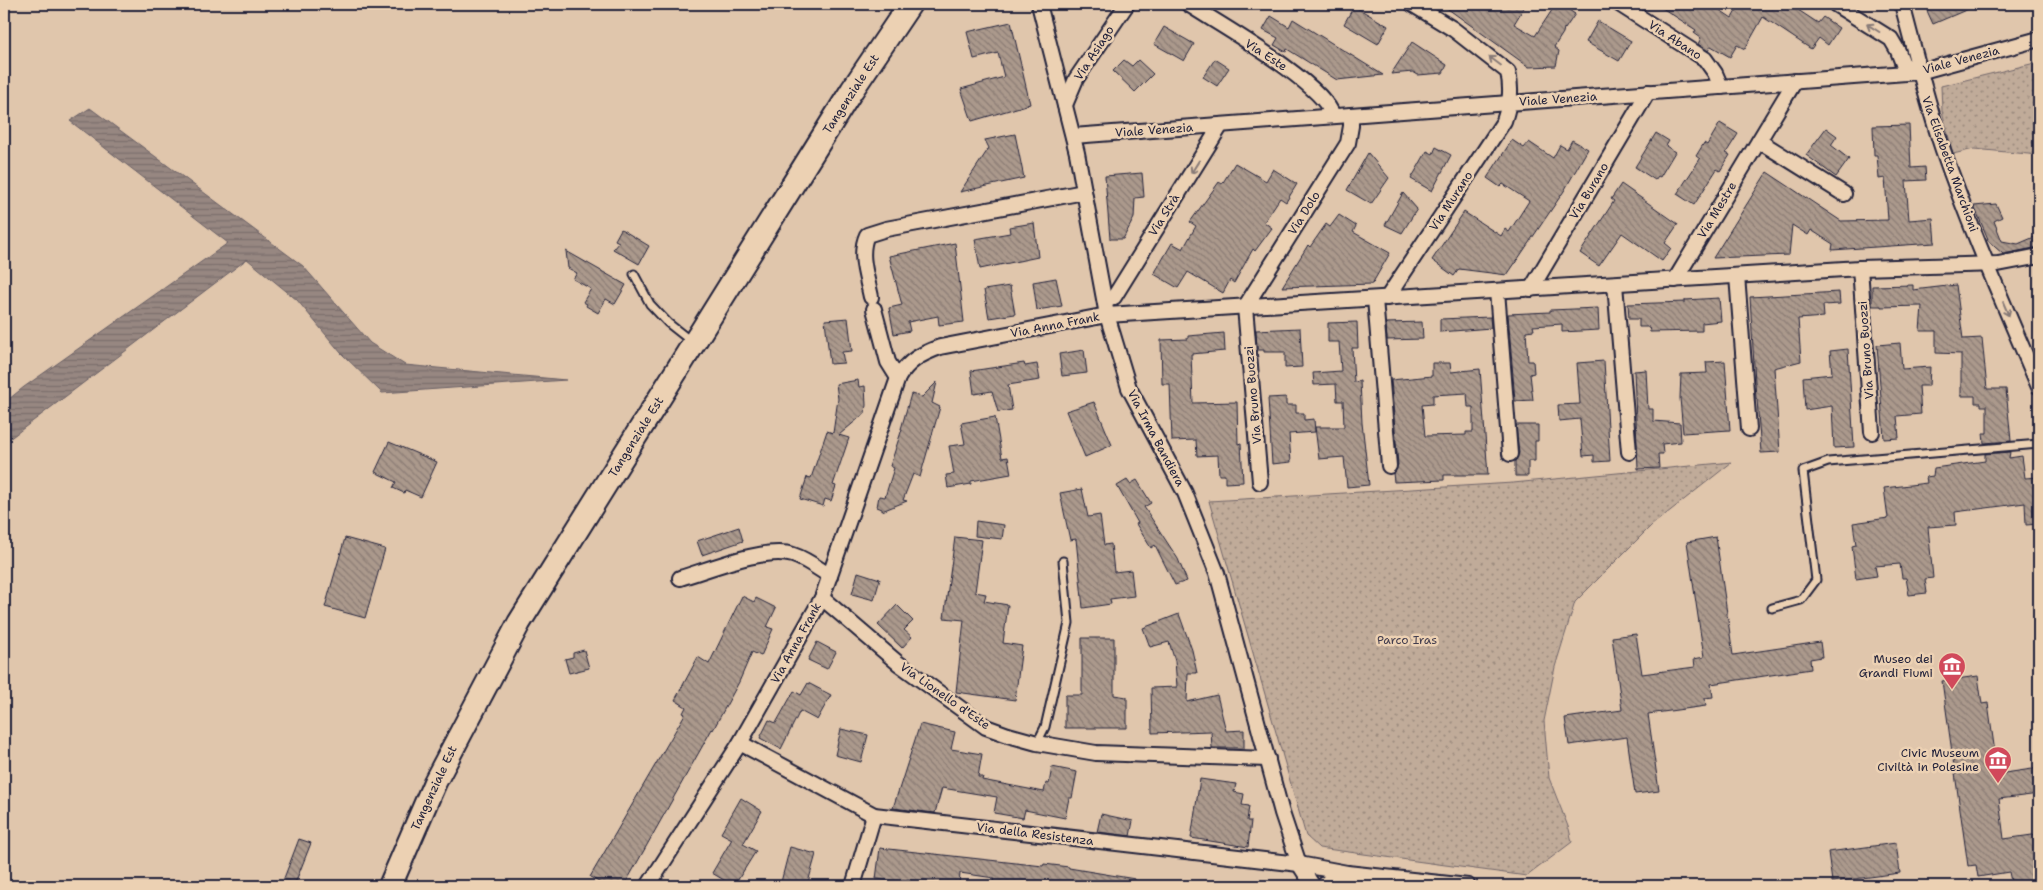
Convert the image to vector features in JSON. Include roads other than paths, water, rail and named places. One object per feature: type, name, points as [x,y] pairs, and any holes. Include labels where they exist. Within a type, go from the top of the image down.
[{"type":"main road","name":"Tangenziale Est","points":[[390,886],[435,782],[519,623],[852,90],[910,4]]},
{"type":"street","name":"Via Irma Bandiera","points":[[1039,4],[1073,136],[1106,309],[1129,388],[1185,493],[1217,573],[1282,813],[1299,864],[1313,886]]},
{"type":"street","name":"Via Asiago","points":[[1065,105],[1076,79],[1127,4]]},
{"type":"street","name":"Via Este","points":[[1188,4],[1300,76],[1323,98],[1331,108],[1333,116]]},
{"type":"street","points":[[1412,4],[1453,29],[1508,72],[1511,85],[1510,103]]},
{"type":"street","name":"Via Abano","points":[[1619,4],[1705,59],[1715,73],[1721,87]]},
{"type":"street","points":[[1835,4],[1891,39],[1903,64],[1919,72]]},
{"type":"street","name":"Via Elisabetta Marchioni","points":[[1902,4],[1919,72],[1943,150],[1987,265],[2039,387]]},
{"type":"street","points":[[1891,39],[1897,37],[1902,32],[1906,20]]},
{"type":"street","name":"Viale Venezia","points":[[1073,136],[1919,72],[2039,39]]},
{"type":"street","name":"Via Mestre","points":[[1675,280],[1796,81]]},
{"type":"street","name":"Via Burano","points":[[1530,289],[1648,92]]},
{"type":"street","name":"Via Murano","points":[[1381,298],[1504,121],[1510,103]]},
{"type":"street","name":"Via Dolo","points":[[1245,307],[1348,143],[1351,115]]},
{"type":"street","name":"Via Strà","points":[[1106,309],[1221,125]]},
{"type":"street","points":[[1759,141],[1844,194]]},
{"type":"street","points":[[898,378],[888,362],[863,265],[864,242],[867,235],[886,229],[1084,192]]},
{"type":"street","points":[[1106,309],[1245,307],[1860,268],[1987,265],[2014,262],[2039,256]]},
{"type":"street","name":"Via Bruno Buozzi","points":[[1860,268],[1872,432]]},
{"type":"street","points":[[1737,276],[1749,429]]},
{"type":"street","points":[[1615,284],[1629,452]]},
{"type":"street","points":[[1497,291],[1510,454]]},
{"type":"street","points":[[1381,298],[1389,466]]},
{"type":"street","name":"Via Bruno Buozzi","points":[[1245,307],[1260,482]]},
{"type":"street","name":"Via Anna Frank","points":[[648,886],[740,743],[822,598],[898,378],[904,368],[923,353],[940,347],[1106,309]]},
{"type":"street","points":[[680,578],[754,556],[773,553],[793,555],[830,576]]},
{"type":"street","name":"Via Lionello d'Este","points":[[822,598],[898,662],[986,727],[1037,743],[1096,753],[1268,759]]},
{"type":"street","name":"Via della Resistenza","points":[[740,743],[874,815],[1299,864],[1346,880],[1362,875],[1468,886]]},
{"type":"street","points":[[852,886],[874,815]]},
{"type":"street","points":[[1323,886],[1329,880],[1346,880]]},
{"type":"lane","points":[[634,274],[650,304],[668,323],[694,344]]},
{"type":"lane","points":[[1772,608],[1801,600],[1816,580],[1803,471],[1828,462],[2039,444]]},
{"type":"lane","points":[[1037,743],[1045,727],[1069,623],[1063,561]]},
{"type":"place","name":"Museo dei Grandi Fiumi","points":[[1952,690]]},
{"type":"place","name":"Civic Museum Civiltà in Polesine","points":[[1998,784]]},
{"type":"park label","name":"Parco Iras","points":[[1407,640]]}]
